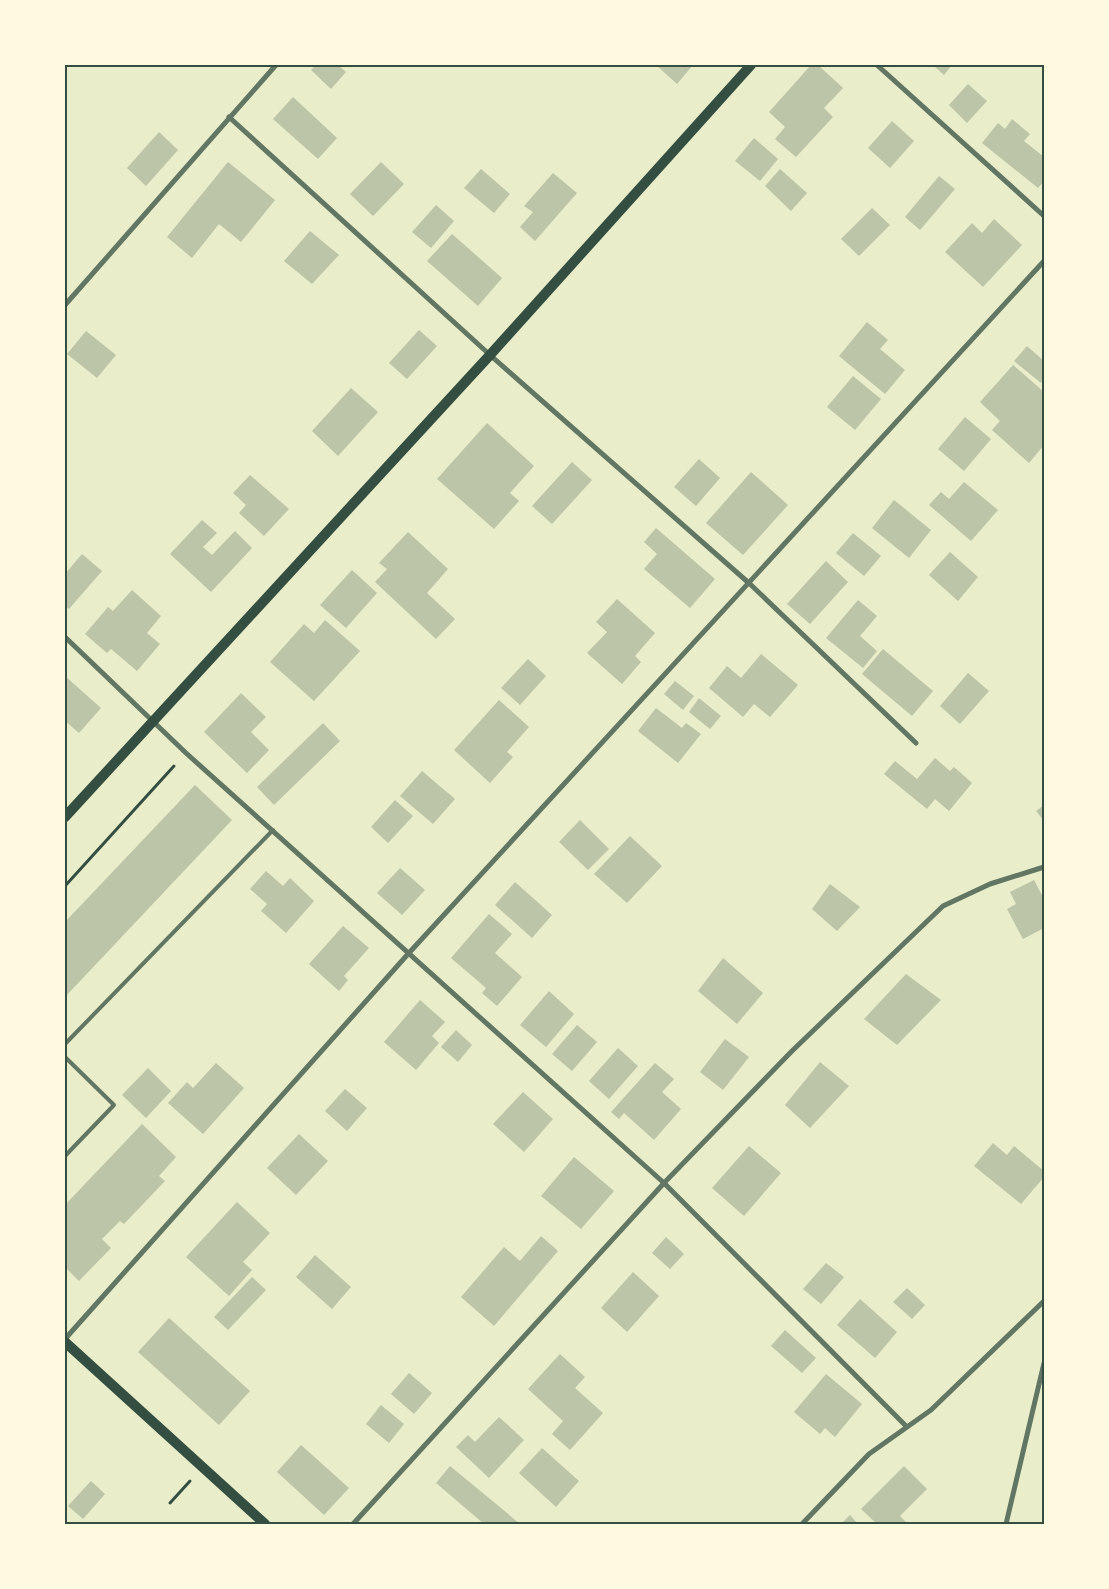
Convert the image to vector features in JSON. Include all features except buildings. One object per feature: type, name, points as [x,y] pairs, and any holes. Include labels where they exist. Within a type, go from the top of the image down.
[{"type":"main road","points":[[65,817],[490,354],[751,65]]},
{"type":"main road","points":[[65,1340],[265,1524]]},
{"type":"street","points":[[65,305],[276,65]]},
{"type":"street","points":[[877,65],[1044,216]]},
{"type":"street","points":[[229,117],[490,354],[750,584],[916,743]]},
{"type":"street","points":[[65,1340],[408,954],[750,584],[1044,261]]},
{"type":"street","points":[[65,637],[153,722],[664,1184],[906,1426]]},
{"type":"street","points":[[353,1524],[664,1184],[792,1051],[943,906],[990,884],[1044,867]]},
{"type":"street","points":[[802,1524],[869,1454],[931,1410],[1044,1301]]},
{"type":"street","points":[[1006,1524],[1044,1363]]},
{"type":"lane","points":[[65,1044],[273,830]]},
{"type":"lane","points":[[65,1056],[114,1105],[65,1156]]},
{"type":"path","points":[[65,886],[186,752]]},
{"type":"path","points":[[170,1503],[202,1468]]}]
